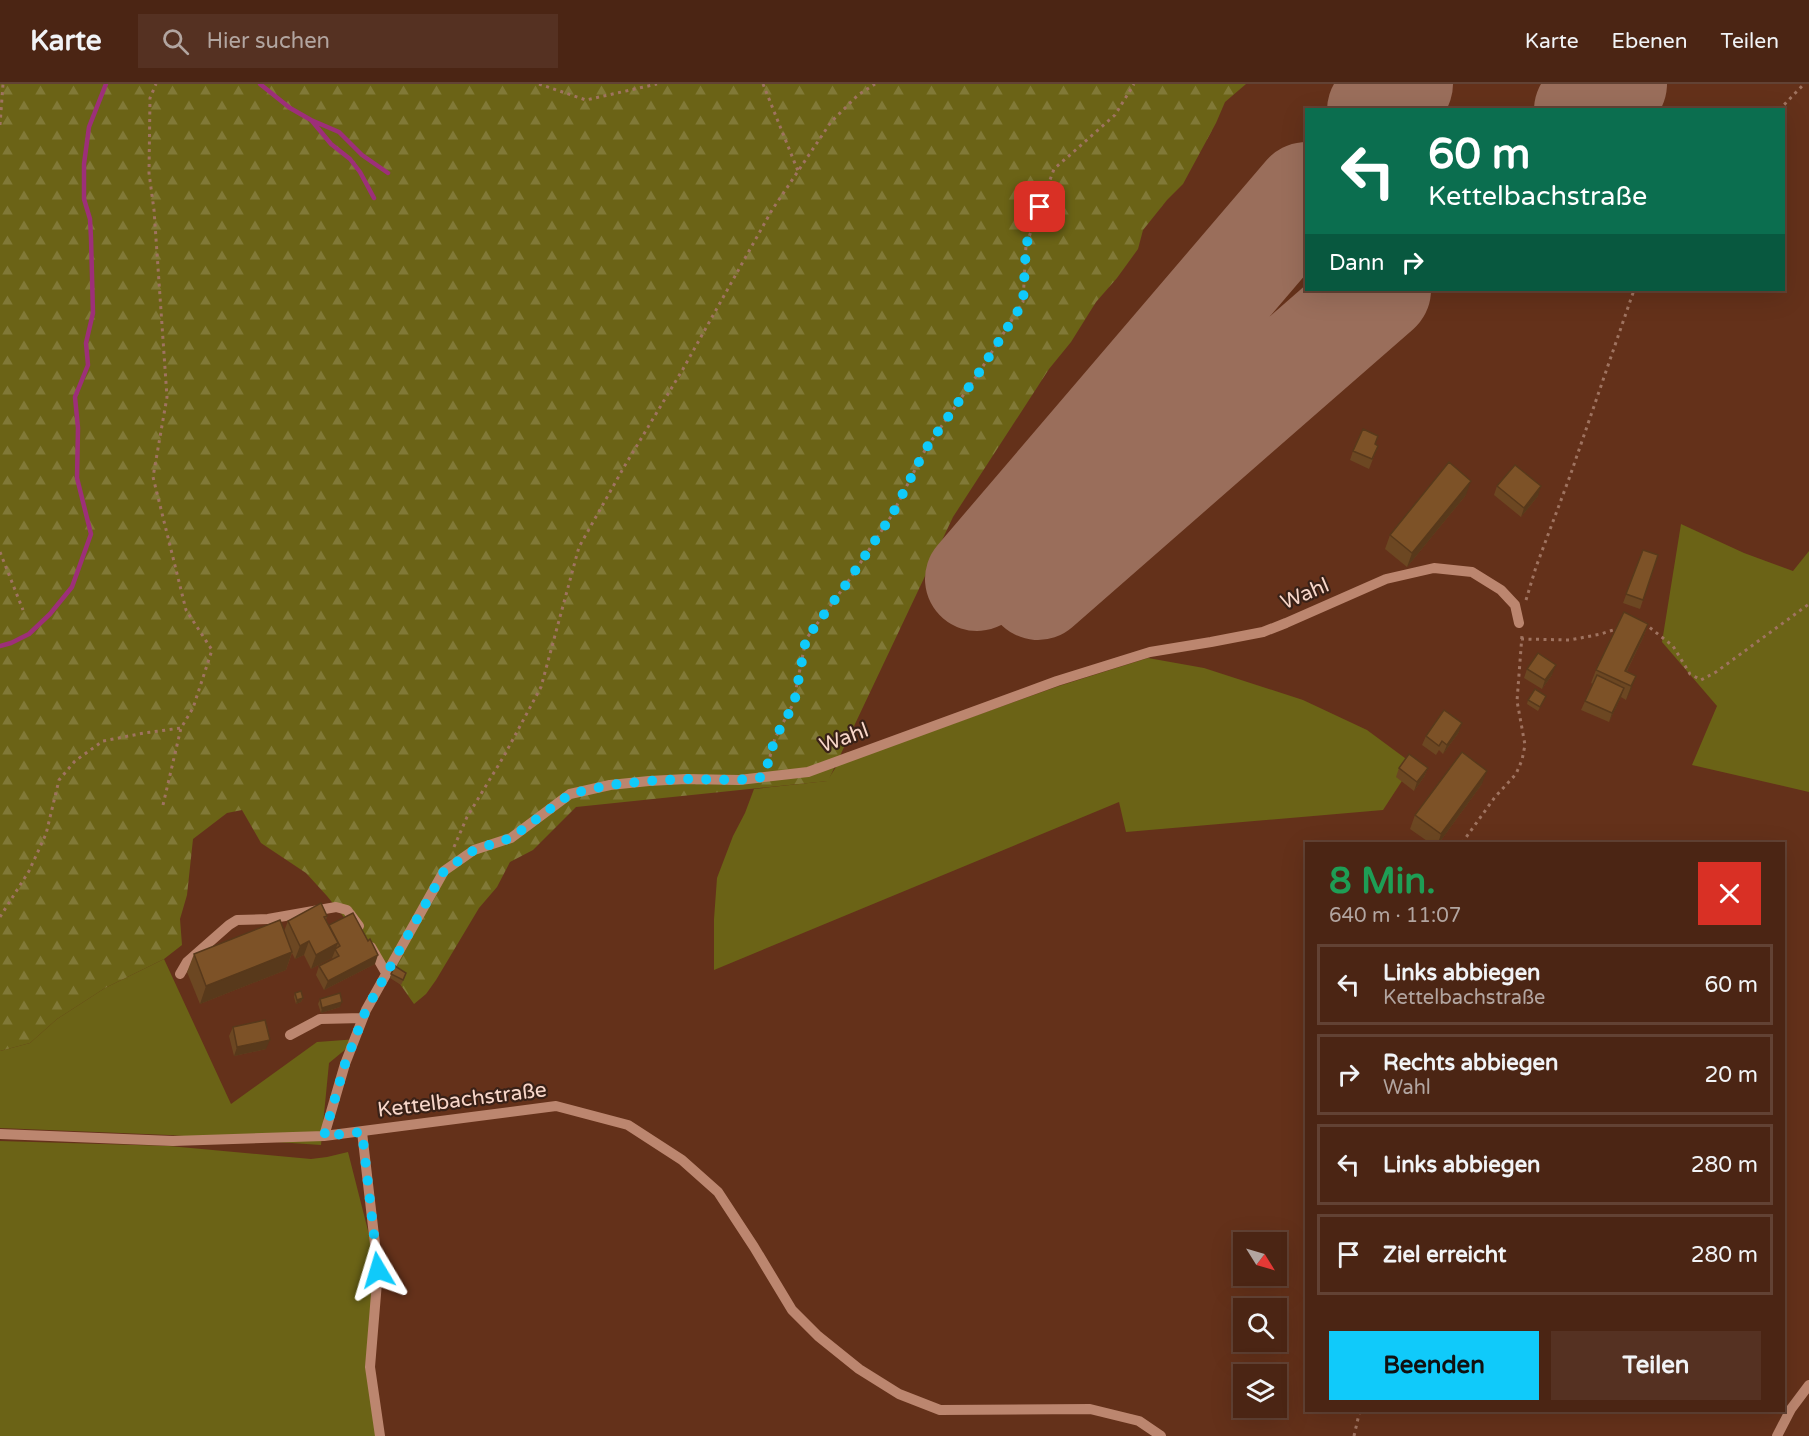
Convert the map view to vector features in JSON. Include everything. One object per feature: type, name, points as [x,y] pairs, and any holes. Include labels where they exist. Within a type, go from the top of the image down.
[{"type":"street","name":"Wahl","points":[[324,1136],[345,1064],[363,1018],[444,871],[474,850],[511,838],[570,794],[610,785],[649,781],[739,780],[807,772],[1057,681],[1150,652],[1263,632],[1386,579],[1410,572],[1434,568],[1472,572],[1501,590],[1515,605],[1519,623]]},
{"type":"street","points":[[180,974],[187,962],[237,920],[268,919],[336,907],[347,910],[360,927],[386,973]]},
{"type":"street","points":[[290,1035],[320,1019],[363,1018]]},
{"type":"street","name":"Kettelbachstraße","points":[[0,1134],[173,1141],[324,1136],[556,1106],[628,1125],[682,1160],[718,1192],[792,1310],[818,1336],[859,1369],[899,1394],[940,1410],[1090,1409],[1140,1421],[1161,1436]]},
{"type":"street","points":[[362,1132],[378,1270],[370,1367],[381,1436]]},
{"type":"street","points":[[1777,1436],[1791,1409],[1809,1385]]},
{"type":"path","points":[[0,125],[3,84]]},
{"type":"path","points":[[156,84],[150,98],[149,172],[154,210],[167,397],[153,477],[186,610],[212,650],[193,708],[181,728],[163,805]]},
{"type":"path","points":[[539,84],[586,100],[657,84]]},
{"type":"path","points":[[764,84],[765,93],[798,171]]},
{"type":"path","points":[[453,849],[467,817],[504,756],[540,687],[579,547],[772,210],[831,122],[858,95],[875,84]]},
{"type":"path","points":[[764,777],[775,738],[794,704],[806,639],[892,515],[925,450],[980,371],[1023,303],[1026,245],[1054,169],[1115,115],[1134,84]]},
{"type":"path","points":[[1781,108],[1804,84]]},
{"type":"path","points":[[1526,600],[1634,291]]},
{"type":"path","points":[[0,552],[23,610]]},
{"type":"path","points":[[1639,620],[1673,646],[1690,674],[1701,681],[1809,604]]},
{"type":"path","points":[[1463,842],[1495,797],[1516,774],[1522,760],[1525,745],[1517,701],[1522,633],[1519,623]]},
{"type":"path","points":[[1521,639],[1570,640],[1601,634],[1625,626]]},
{"type":"path","points":[[0,917],[29,871],[46,834],[59,780],[75,760],[103,741],[181,728]]},
{"type":"path","points":[[1354,1436],[1360,1412]]},
{"type":"green space","points":[[0,84],[1246,84],[1225,102],[1183,184],[1143,230],[1138,249],[1096,302],[1071,342],[1049,369],[953,517],[828,781],[576,807],[533,850],[510,862],[497,887],[479,908],[436,980],[426,994],[414,1004],[400,984],[306,873],[261,843],[242,810],[227,813],[193,839],[187,895],[180,919],[182,945],[164,959],[105,988],[57,1019],[30,1043],[0,1051]]},
{"type":"green space","points":[[1681,524],[1744,553],[1793,571],[1809,551],[1809,792],[1692,765],[1717,706],[1662,642]]},
{"type":"green space","points":[[1148,658],[1204,668],[1303,700],[1367,730],[1413,764],[1383,810],[1126,832],[1119,802],[714,970],[717,878],[754,789],[827,781],[845,753],[902,742],[1059,686]]},
{"type":"green space","points":[[164,959],[231,1104],[317,1042],[358,1039],[329,1063],[321,1145],[169,1135],[0,1128],[0,1051],[30,1043],[57,1019],[105,988]]},
{"type":"green space","points":[[0,1141],[169,1146],[311,1159],[348,1152],[378,1270],[370,1367],[380,1436],[0,1436]]},
{"type":"building","points":[[1363,429],[1378,436],[1375,444],[1378,446],[1372,459],[1353,451]]},
{"type":"building","points":[[1449,462],[1471,481],[1412,553],[1390,535]]},
{"type":"building","points":[[1515,465],[1541,486],[1524,508],[1497,486]]},
{"type":"building","points":[[1643,550],[1658,555],[1643,600],[1626,594]]},
{"type":"building","points":[[1624,612],[1648,624],[1625,671],[1636,676],[1631,686],[1596,670]]},
{"type":"building","points":[[1538,653],[1556,665],[1545,680],[1527,669]]},
{"type":"building","points":[[1597,675],[1624,688],[1612,713],[1585,701]]},
{"type":"building","points":[[1535,689],[1546,696],[1540,707],[1528,700]]},
{"type":"building","points":[[1444,710],[1462,723],[1447,745],[1442,741],[1439,746],[1426,736]]},
{"type":"building","points":[[1462,752],[1487,771],[1441,834],[1415,815]]},
{"type":"building","points":[[1409,754],[1428,768],[1417,782],[1399,768]]},
{"type":"building","points":[[321,903],[327,916],[324,917],[338,943],[316,955],[309,941],[300,946],[288,921]]},
{"type":"building","points":[[353,913],[378,955],[328,981],[319,966],[339,956],[335,949],[340,946],[329,925]]},
{"type":"building","points":[[280,920],[292,952],[206,986],[194,954]]},
{"type":"building","points":[[395,966],[406,973],[403,980],[391,974]]},
{"type":"building","points":[[301,991],[303,998],[297,1000],[295,993]]},
{"type":"building","points":[[340,993],[342,1002],[322,1008],[320,999]]},
{"type":"building","points":[[265,1020],[270,1040],[237,1047],[233,1027]]},
{"type":"waterway","points":[[0,646],[29,634],[50,614],[72,587],[91,534],[77,478],[78,428],[75,397],[88,365],[86,343],[93,313],[90,219],[84,199],[84,164],[89,127],[106,84]]},
{"type":"waterway","points":[[260,84],[290,108],[339,132],[362,155],[388,173]]},
{"type":"waterway","points":[[312,121],[331,144],[350,159],[374,198]]},
{"type":"runway","points":[[1381,108],[1401,84]]},
{"type":"runway","points":[[1588,108],[1615,84]]},
{"type":"runway","points":[[977,579],[1305,195]]},
{"type":"runway","points":[[1038,588],[1378,291]]},
{"type":"route","points":[[378,1270],[362,1132],[324,1136],[345,1064],[366,1010],[444,871],[474,850],[511,838],[570,794],[610,785],[649,781],[739,780],[764,777],[775,738],[794,704],[806,639],[892,515],[925,450],[980,371],[1023,303],[1026,245],[1040,207]]}]
